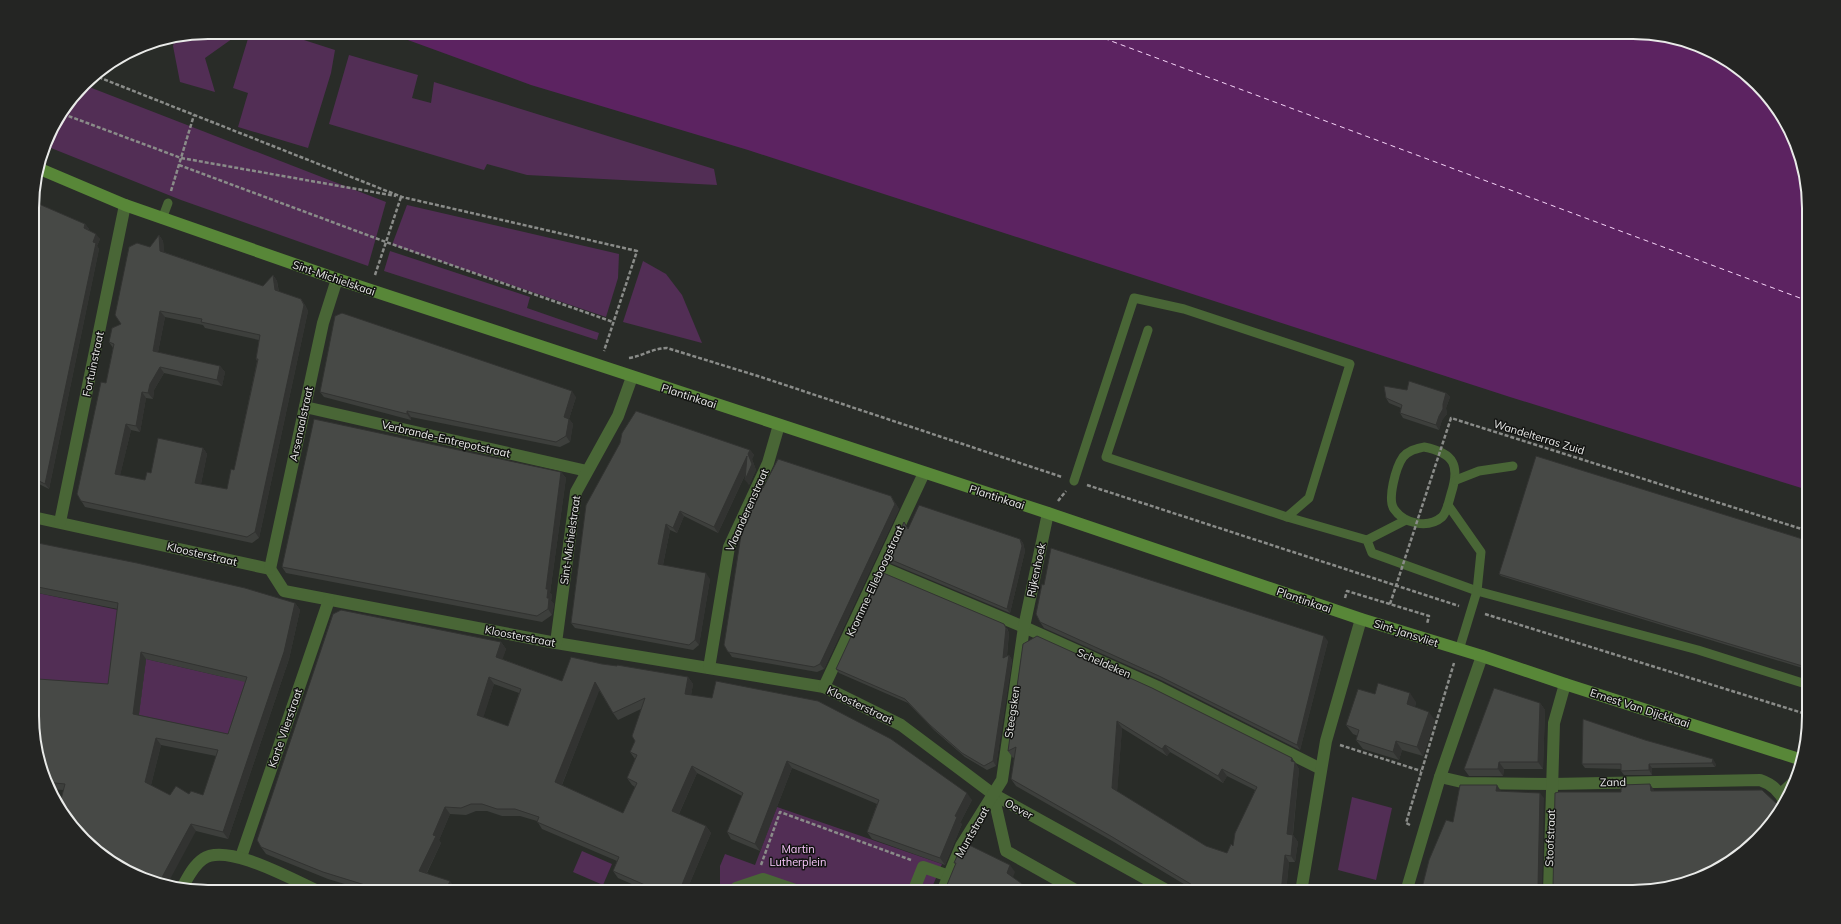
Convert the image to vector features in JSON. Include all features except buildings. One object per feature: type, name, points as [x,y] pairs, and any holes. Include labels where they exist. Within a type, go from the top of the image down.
[{"type":"street","name":"Sint-Michielskaai","points":[[43,170],[125,205],[162,218],[337,279],[632,377]]},
{"type":"street","name":"Fortuinstraat","points":[[60,522],[125,205]]},
{"type":"street","name":"Arsenaalstraat","points":[[270,569],[323,323],[337,279]]},
{"type":"street","name":"Plantinkaai","points":[[632,377],[1048,513],[1361,619]]},
{"type":"street","name":"Sint-Michielstraat","points":[[556,643],[576,492],[618,416],[632,377]]},
{"type":"street","name":"Verbrande-Entrepotstraat","points":[[305,407],[587,471]]},
{"type":"street","name":"Vlaanderenstraat","points":[[709,668],[729,547],[768,463],[779,425]]},
{"type":"street","name":"Kromme-Elleboogstraat","points":[[824,687],[924,473]]},
{"type":"street","name":"Rijkenhoek","points":[[1024,627],[1048,513]]},
{"type":"street","name":"Kloosterstraat","points":[[39,518],[270,569],[284,591],[556,643],[824,687],[901,725],[993,794]]},
{"type":"street","name":"Scheldeken","points":[[881,567],[1024,627],[1160,688],[1321,769]]},
{"type":"street","name":"Korte Vlierstraat","points":[[240,857],[329,600]]},
{"type":"street","name":"Sint-Jansvliet","points":[[1302,885],[1326,741],[1361,619],[1482,656]]},
{"type":"street","name":"Steegsken","points":[[993,794],[1002,780],[1024,627]]},
{"type":"street","points":[[1408,885],[1440,776],[1482,656]]},
{"type":"street","name":"Ernest Van Dijckkaai","points":[[1482,656],[1796,758]]},
{"type":"street","name":"Stoofstraat","points":[[1549,885],[1554,723],[1565,684]]},
{"type":"street","name":"Zand","points":[[1440,776],[1466,783],[1552,784],[1751,780],[1766,782],[1781,797]]},
{"type":"street","name":"Muntstraat","points":[[945,885],[961,846],[993,794]]},
{"type":"street","name":"Oever","points":[[993,794],[1006,851],[1067,885]]},
{"type":"street","name":"Oever","points":[[993,794],[1157,885]]},
{"type":"street","points":[[184,884],[196,866],[203,859],[211,855],[221,854],[240,857],[304,885]]},
{"type":"street","points":[[917,885],[923,868],[949,876]]},
{"type":"street","points":[[745,885],[763,879],[781,885]]},
{"type":"lane","points":[[162,218],[168,203]]},
{"type":"lane","points":[[1074,481],[1134,298],[1184,309],[1350,364],[1309,498],[1287,517]]},
{"type":"lane","points":[[1148,330],[1106,457],[1287,517],[1367,540],[1406,520]]},
{"type":"lane","points":[[1424,448],[1437,450],[1448,456],[1455,465],[1456,480],[1448,505],[1443,516],[1430,524],[1418,524],[1406,520],[1397,513],[1391,504],[1391,492],[1403,457],[1412,449],[1424,448]]},
{"type":"lane","points":[[1456,480],[1479,471],[1513,466]]},
{"type":"lane","points":[[1448,505],[1481,552],[1477,591],[1459,650]]},
{"type":"lane","points":[[1367,540],[1372,553],[1477,591],[1698,650],[1802,683]]},
{"type":"path","points":[[100,78],[402,197]]},
{"type":"path","points":[[168,203],[194,115]]},
{"type":"path","points":[[67,116],[181,158],[402,197],[637,251],[604,351]]},
{"type":"path","points":[[179,165],[386,242],[613,322]]},
{"type":"path","points":[[375,276],[402,197]]},
{"type":"path","points":[[621,357],[638,357],[650,350],[667,348],[1471,609],[1802,713]]},
{"type":"path","name":"Wandelterras Zuid","points":[[1390,604],[1451,418],[1802,529]]},
{"type":"path","points":[[1048,513],[1074,481]]},
{"type":"path","points":[[1347,591],[1429,616]]},
{"type":"path","points":[[1326,741],[1384,757],[1421,770],[1459,650]]},
{"type":"path","points":[[762,863],[780,812],[908,858],[923,868]]},
{"type":"green space","points":[[232,39],[205,58],[215,92],[180,82],[173,46],[174,42],[186,40]]},
{"type":"green space","points":[[248,39],[301,39],[335,50],[331,73],[308,148],[238,127],[248,93],[233,88]]},
{"type":"green space","points":[[349,55],[418,75],[412,98],[431,103],[434,82],[714,169],[717,185],[527,175],[487,164],[484,170],[329,124]]},
{"type":"green space","points":[[90,88],[386,202],[368,266],[181,200],[50,148],[56,133],[74,105]]},
{"type":"green space","points":[[407,205],[619,254],[618,278],[606,317],[392,245]]},
{"type":"green space","points":[[390,251],[530,297],[527,308],[599,333],[597,340],[384,271]]},
{"type":"green space","points":[[643,261],[666,274],[682,295],[702,343],[623,322]]},
{"type":"green space","points":[[39,593],[123,611],[113,695],[39,694]]},
{"type":"green space","points":[[257,651],[233,741],[138,721],[146,659],[228,678]]},
{"type":"green space","points":[[1352,797],[1392,808],[1376,880],[1338,870]]},
{"type":"green space","name":"Martin Lutherplein","points":[[777,807],[942,864],[933,885],[720,885],[720,866],[725,854],[755,865]]},
{"type":"green space","points":[[582,851],[612,864],[603,885],[573,872]]},
{"type":"shaded area","points":[[405,39],[1644,39],[1666,42],[1687,48],[1708,56],[1736,74],[1760,97],[1785,133],[1799,175],[1802,197],[1802,488],[1510,397],[748,150],[531,85]]},
{"type":"ferry route","points":[[1106,39],[1802,299]]}]
